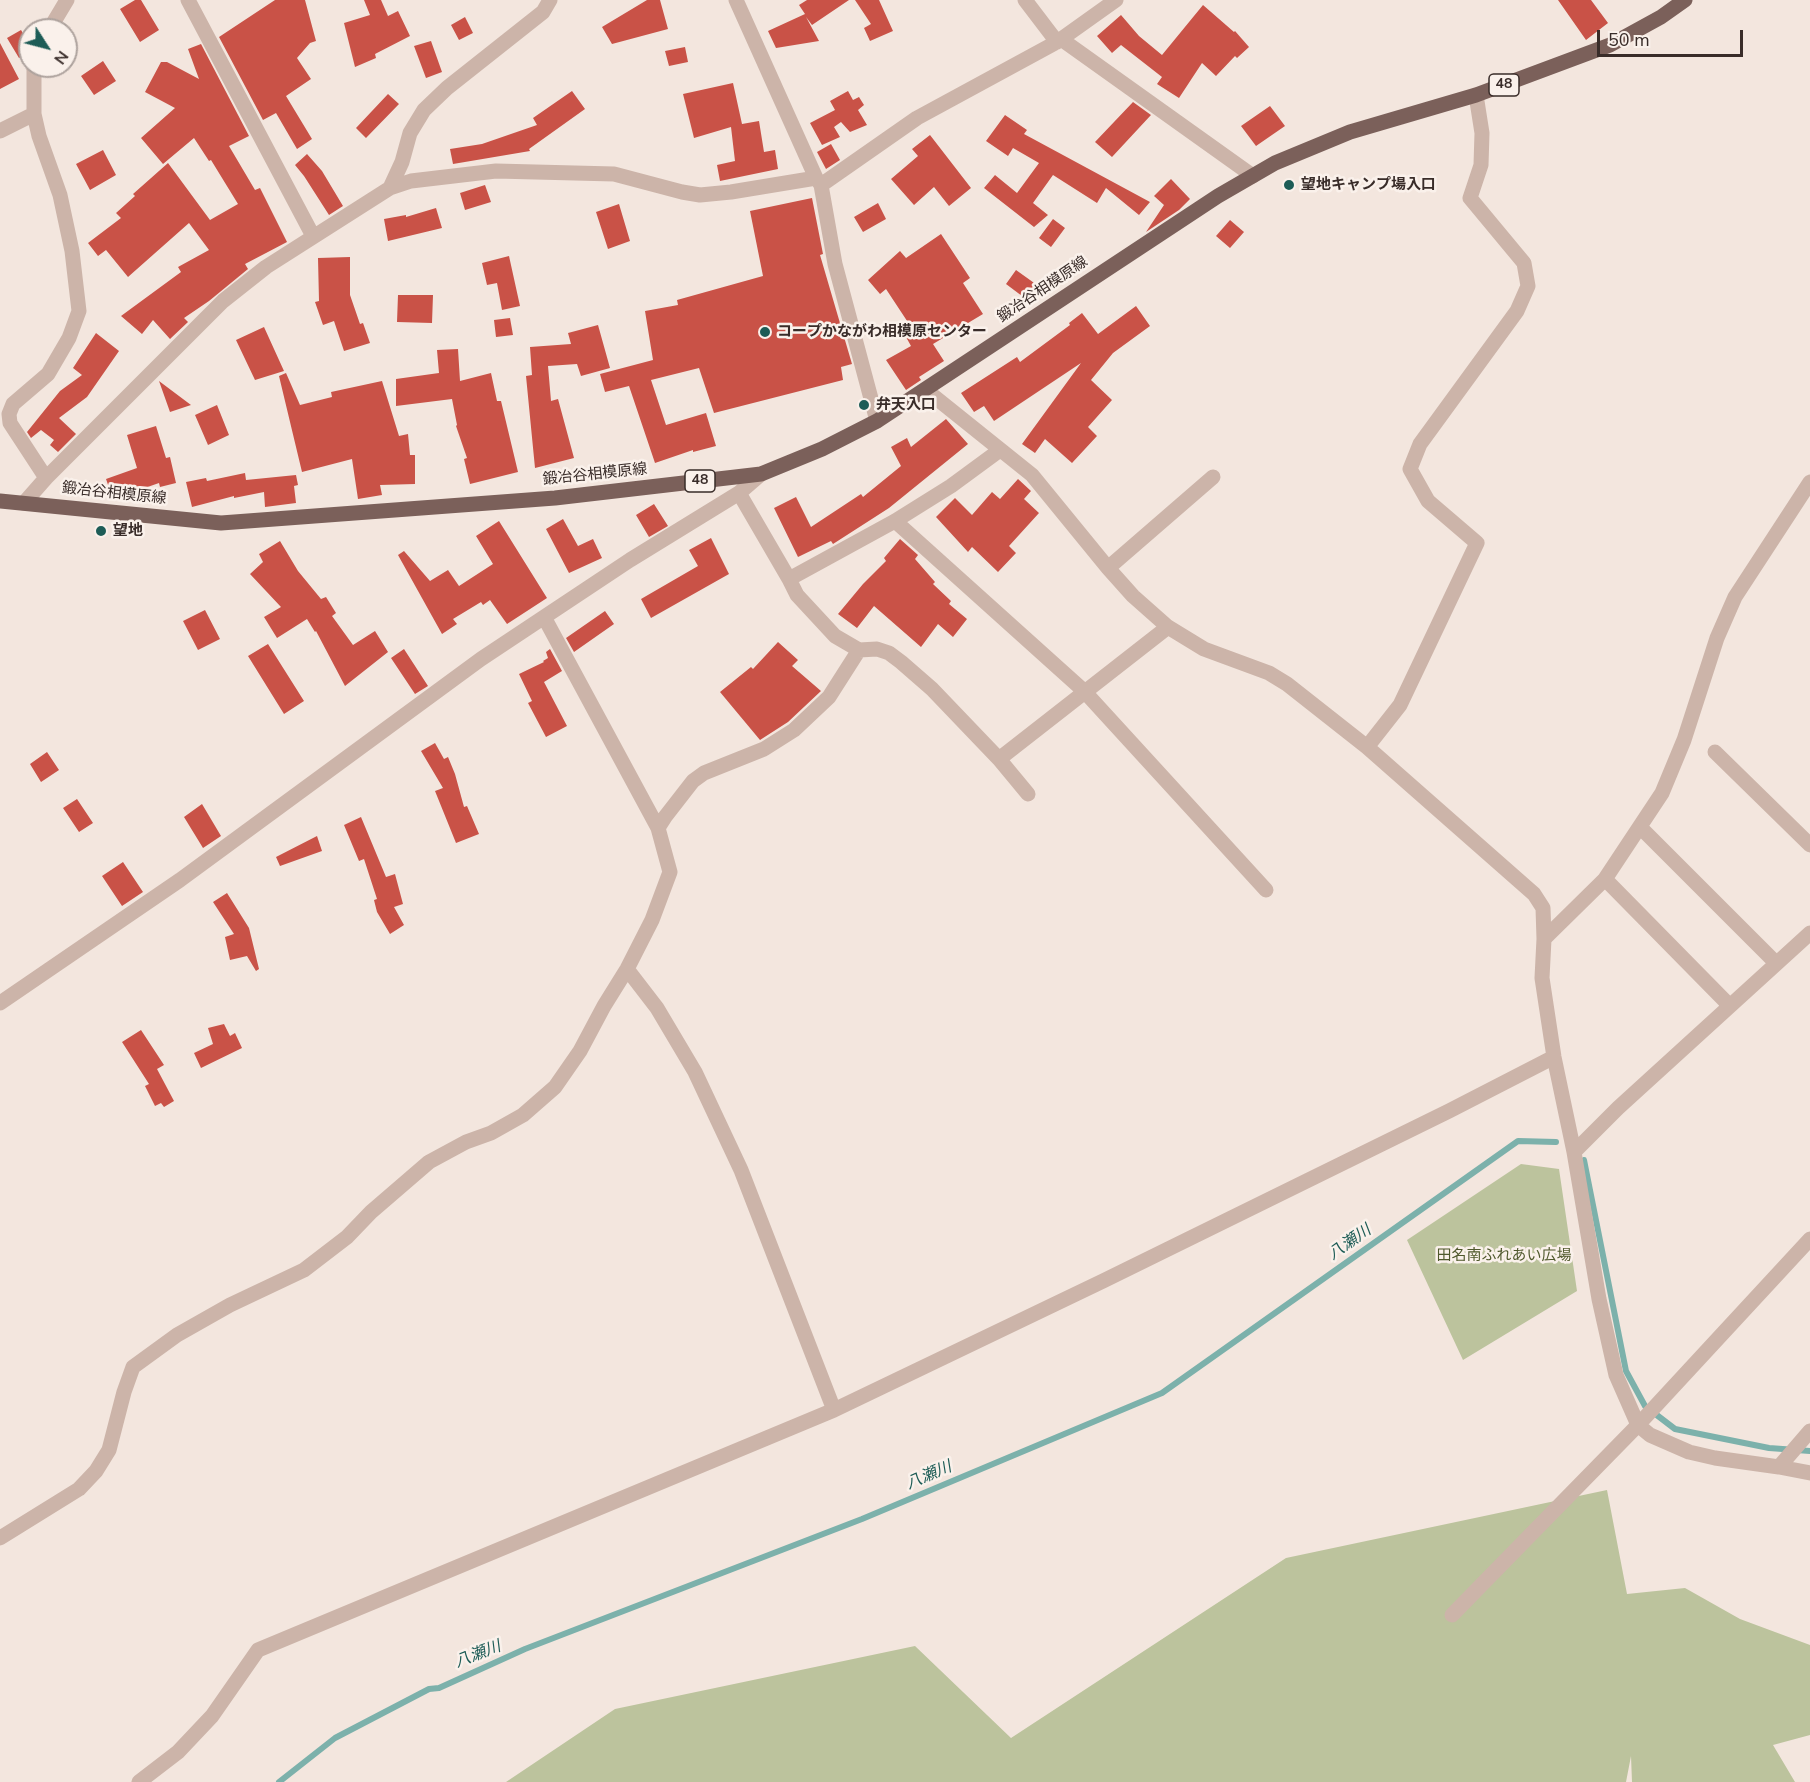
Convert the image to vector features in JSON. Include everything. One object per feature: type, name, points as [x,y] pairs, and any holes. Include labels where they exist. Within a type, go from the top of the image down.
[{"type":"main road","name":"鍛冶谷相模原線","points":[[0,501],[221,523],[555,498],[761,474],[822,449],[877,421],[1218,196],[1275,163],[1350,132],[1476,95],[1610,45],[1661,17],[1685,0]]},
{"type":"street","points":[[56,18],[67,0]]},
{"type":"street","points":[[188,0],[313,236]]},
{"type":"street","points":[[390,188],[402,162],[411,133],[424,110],[447,88],[543,12],[550,0]]},
{"type":"street","points":[[736,0],[818,181],[835,264],[877,421]]},
{"type":"street","points":[[1025,0],[1059,40],[1253,176]]},
{"type":"street","points":[[24,503],[46,478],[223,301],[266,267],[390,188],[411,181],[496,171],[615,174],[700,195],[818,181],[917,118],[1059,40],[1116,0]]},
{"type":"street","points":[[34,78],[34,114],[39,136],[60,195],[72,251],[79,311],[69,338],[48,374],[13,404],[9,414],[10,423],[46,478]]},
{"type":"street","points":[[1367,747],[1400,705],[1477,543],[1428,501],[1410,469],[1420,444],[1517,311],[1528,286],[1524,263],[1470,198],[1481,165],[1482,133],[1476,95]]},
{"type":"street","points":[[0,131],[34,114]]},
{"type":"street","points":[[926,390],[1032,475],[1133,596],[1168,627],[1217,656],[1269,672],[1287,684],[1367,747],[1534,894],[1543,908],[1542,978],[1554,1057],[1574,1152],[1599,1299],[1616,1375],[1640,1422],[1650,1436],[1689,1452],[1715,1458],[1783,1463],[1810,1473]]},
{"type":"street","points":[[789,579],[895,521],[951,486],[1000,450]]},
{"type":"street","points":[[0,1003],[180,880],[449,682],[630,560],[739,493],[761,474]]},
{"type":"street","points":[[1108,568],[1213,477]]},
{"type":"street","points":[[1544,939],[1605,879],[1662,793],[1684,740],[1717,638],[1735,597],[1810,482]]},
{"type":"street","points":[[739,493],[797,595],[835,636],[859,650],[877,649],[889,653],[901,662],[932,689],[999,759],[1028,794]]},
{"type":"street","points":[[895,521],[1084,691],[1266,890]]},
{"type":"street","points":[[0,1539],[79,1489],[96,1472],[110,1450],[124,1392],[133,1367],[177,1335],[212,1315],[303,1270],[347,1237],[379,1205],[429,1162],[523,1115],[555,1087],[580,1051],[652,920],[670,872],[658,828],[544,617]]},
{"type":"street","points":[[999,759],[1168,627]]},
{"type":"street","points":[[658,828],[693,781],[704,773],[765,749],[801,725],[829,697],[859,650]]},
{"type":"street","points":[[1715,752],[1810,845]]},
{"type":"street","points":[[1640,827],[1776,963]]},
{"type":"street","points":[[1605,879],[1730,1006]]},
{"type":"street","points":[[1574,1152],[1810,933]]},
{"type":"street","points":[[627,969],[657,1008],[695,1072],[741,1170],[834,1410]]},
{"type":"street","points":[[138,1782],[178,1752],[212,1716],[258,1650],[834,1410],[1113,1276],[1554,1057]]},
{"type":"street","points":[[1452,1615],[1640,1422],[1810,1239]]},
{"type":"street","points":[[1783,1463],[1810,1431]]},
{"type":"green space","name":"田名南ふれあい広場","points":[[1521,1164],[1559,1169],[1577,1291],[1463,1360],[1407,1240]]},
{"type":"green space","points":[[1607,1490],[1627,1594],[1685,1588],[1740,1619],[1810,1645],[1810,1735],[1773,1745],[1795,1782],[1632,1782],[1631,1756],[1626,1782],[506,1782],[615,1709],[915,1646],[1011,1738],[1286,1558]]},
{"type":"building","points":[[135,0],[141,0],[159,30],[140,42],[120,9]]},
{"type":"building","points":[[275,0],[305,0],[316,41],[310,43],[297,58],[311,79],[286,96],[312,139],[297,149],[276,113],[263,120],[219,37]]},
{"type":"building","points":[[364,0],[381,0],[388,16],[398,11],[410,36],[375,54],[376,58],[355,67],[344,23],[370,15]]},
{"type":"building","points":[[647,0],[660,0],[668,29],[612,44],[602,27]]},
{"type":"building","points":[[807,0],[849,0],[812,25],[806,17],[819,41],[776,48],[768,31],[805,14],[799,5]]},
{"type":"building","points":[[855,0],[879,0],[893,31],[870,41],[864,28],[871,24]]},
{"type":"building","points":[[1558,0],[1591,0],[1608,23],[1586,40]]},
{"type":"building","points":[[1203,5],[1235,31],[1249,47],[1237,58],[1235,56],[1216,76],[1202,63],[1179,98],[1157,84],[1162,77],[1121,45],[1112,53],[1097,36],[1121,15],[1139,36],[1162,55]]},
{"type":"building","points":[[465,17],[473,33],[459,40],[451,25]]},
{"type":"building","points":[[18,32],[18,56],[7,38]]},
{"type":"building","points":[[431,41],[442,72],[426,78],[414,46]]},
{"type":"building","points":[[0,43],[19,79],[0,89]]},
{"type":"building","points":[[201,44],[249,136],[229,146],[255,190],[260,188],[287,242],[245,264],[248,269],[184,318],[188,322],[170,339],[153,320],[142,334],[121,316],[181,272],[178,267],[209,250],[189,223],[128,277],[106,250],[98,256],[88,243],[121,218],[116,213],[135,196],[133,194],[168,163],[210,220],[238,204],[211,160],[209,161],[194,138],[163,164],[141,138],[175,108],[145,92],[161,62],[167,62],[199,79],[188,49]]},
{"type":"building","points":[[685,47],[688,62],[669,66],[665,51]]},
{"type":"building","points":[[103,61],[116,81],[94,95],[81,76]]},
{"type":"building","points":[[733,83],[742,124],[759,121],[764,152],[775,150],[778,169],[720,181],[717,165],[735,161],[731,127],[694,138],[683,94]]},
{"type":"building","points":[[572,91],[585,109],[529,149],[530,151],[453,164],[450,149],[482,144],[537,125],[533,118]]},
{"type":"building","points":[[848,91],[853,100],[859,97],[864,105],[858,110],[867,125],[850,132],[841,122],[834,127],[840,137],[822,145],[810,123],[835,110],[830,101]]},
{"type":"building","points":[[388,94],[399,104],[366,138],[356,128]]},
{"type":"building","points":[[1133,102],[1151,115],[1112,157],[1095,142]]},
{"type":"building","points":[[1270,106],[1285,126],[1256,146],[1241,126]]},
{"type":"building","points":[[1005,115],[1027,130],[1024,134],[1150,202],[1139,215],[1106,188],[1097,203],[1053,175],[1033,203],[1048,215],[1034,227],[984,188],[995,175],[1017,193],[1039,163],[1013,148],[1008,156],[986,141]]},
{"type":"building","points":[[930,135],[971,188],[949,206],[934,187],[914,205],[891,179],[918,156],[912,149]]},
{"type":"building","points":[[831,144],[840,160],[826,169],[817,152]]},
{"type":"building","points":[[103,150],[116,175],[90,190],[76,164]]},
{"type":"building","points":[[307,154],[322,171],[343,206],[329,215],[295,165]]},
{"type":"building","points":[[1171,179],[1190,199],[1179,210],[1146,232],[1164,205],[1154,196]]},
{"type":"building","points":[[485,185],[491,202],[465,210],[460,193]]},
{"type":"building","name":"コープかながわ相模原センター","points":[[812,198],[823,254],[820,255],[852,364],[841,367],[843,380],[714,413],[699,368],[651,380],[666,425],[706,413],[716,446],[693,452],[693,450],[655,463],[629,386],[605,392],[600,374],[653,360],[645,311],[678,305],[677,300],[763,276],[750,211]]},
{"type":"building","points":[[878,203],[886,219],[863,232],[854,217]]},
{"type":"building","points":[[619,204],[630,241],[608,249],[596,212]]},
{"type":"building","points":[[436,208],[442,228],[388,241],[384,219],[406,215],[406,217]]},
{"type":"building","points":[[1053,219],[1065,228],[1051,247],[1039,238]]},
{"type":"building","points":[[1230,220],[1244,232],[1230,248],[1216,236]]},
{"type":"building","points":[[941,234],[970,278],[963,283],[983,314],[933,344],[944,361],[919,377],[921,380],[906,390],[886,360],[911,346],[906,337],[915,333],[886,289],[880,294],[868,280],[900,251],[906,258]]},
{"type":"building","points":[[509,256],[520,306],[502,310],[497,283],[487,285],[482,263]]},
{"type":"building","points":[[350,257],[350,295],[360,324],[363,323],[370,343],[344,351],[334,321],[323,325],[315,302],[319,301],[318,258]]},
{"type":"building","points":[[1016,270],[1037,285],[1026,299],[1006,284]]},
{"type":"building","points":[[398,295],[433,295],[432,323],[397,322]]},
{"type":"building","points":[[1136,306],[1150,326],[1113,353],[1091,380],[1112,400],[1088,427],[1097,436],[1072,463],[1045,439],[1035,453],[1022,444],[1081,363],[994,421],[984,406],[974,412],[961,393],[1017,357],[1020,362],[1070,325],[1069,323],[1082,313],[1098,334]]},
{"type":"building","points":[[510,318],[513,335],[496,337],[494,320]]},
{"type":"building","points":[[598,325],[610,368],[581,376],[577,364],[548,366],[551,401],[558,399],[574,458],[535,468],[526,376],[532,375],[530,347],[571,344],[568,333]]},
{"type":"building","points":[[264,327],[284,371],[255,380],[236,340]]},
{"type":"building","points":[[96,333],[119,351],[87,397],[59,418],[76,434],[58,452],[50,445],[54,440],[41,430],[31,438],[27,432],[60,391],[82,375],[73,368]]},
{"type":"building","points":[[458,349],[460,381],[491,373],[497,401],[501,401],[518,472],[470,484],[464,459],[467,458],[456,426],[452,399],[396,406],[396,379],[439,373],[437,350]]},
{"type":"building","points":[[286,373],[300,405],[332,397],[331,392],[382,381],[399,436],[408,434],[410,455],[415,455],[415,484],[380,485],[382,495],[358,499],[352,459],[302,472],[279,376]]},
{"type":"building","points":[[159,381],[191,405],[170,412]]},
{"type":"building","points":[[217,405],[229,435],[208,445],[195,415]]},
{"type":"building","points":[[946,419],[968,444],[889,508],[833,544],[831,541],[798,557],[774,508],[796,497],[811,527],[861,494],[863,497],[901,466],[891,447],[907,438],[911,447]]},
{"type":"building","points":[[156,426],[166,458],[170,457],[176,483],[160,487],[159,483],[113,499],[106,479],[137,468],[127,435]]},
{"type":"building","points":[[245,473],[246,480],[296,475],[298,485],[294,486],[296,503],[265,507],[264,492],[234,498],[234,496],[192,507],[186,482],[206,478],[207,481]]},
{"type":"building","points":[[1018,479],[1031,491],[1024,499],[1039,513],[1009,546],[1016,553],[998,572],[972,547],[968,552],[936,517],[955,498],[972,515],[992,492],[1000,499]]},
{"type":"building","points":[[654,504],[668,526],[649,537],[636,515]]},
{"type":"building","points":[[563,519],[578,546],[593,539],[602,558],[569,573],[546,529]]},
{"type":"building","points":[[499,521],[547,598],[507,624],[490,600],[483,605],[481,602],[453,619],[457,624],[442,634],[398,555],[404,551],[430,581],[448,570],[459,586],[493,564],[476,536]]},
{"type":"building","points":[[711,538],[729,574],[651,618],[641,599],[698,566],[689,550]]},
{"type":"building","points":[[900,539],[918,555],[915,559],[935,582],[933,584],[951,601],[949,604],[967,619],[953,637],[938,624],[921,647],[874,606],[857,628],[838,614],[886,561],[884,558]]},
{"type":"building","points":[[280,541],[298,571],[321,599],[326,597],[336,613],[332,616],[353,645],[375,631],[388,652],[345,686],[316,631],[307,619],[277,638],[264,617],[281,607],[250,574],[263,562],[259,554]]},
{"type":"building","points":[[205,610],[220,639],[198,650],[183,621]]},
{"type":"building","points":[[605,611],[614,624],[574,652],[566,638]]},
{"type":"building","points":[[778,642],[798,660],[792,666],[821,691],[788,722],[760,740],[720,692],[751,667],[753,669]]},
{"type":"building","points":[[268,644],[304,701],[284,714],[248,656]]},
{"type":"building","points":[[404,649],[428,686],[415,694],[391,658]]},
{"type":"building","points":[[550,649],[562,671],[544,682],[567,726],[546,737],[528,703],[532,701],[519,674],[544,662],[548,658],[546,652]]},
{"type":"building","points":[[435,743],[444,759],[448,757],[464,807],[467,806],[479,834],[456,843],[435,791],[443,788],[421,751]]},
{"type":"building","points":[[47,752],[59,770],[41,782],[30,764]]},
{"type":"building","points":[[77,799],[93,823],[79,832],[63,808]]},
{"type":"building","points":[[202,804],[221,836],[203,848],[184,817]]},
{"type":"building","points":[[361,817],[386,877],[395,874],[403,904],[394,907],[404,925],[390,934],[377,912],[374,900],[377,899],[364,859],[359,861],[344,825]]},
{"type":"building","points":[[317,836],[322,851],[280,866],[276,857]]},
{"type":"building","points":[[123,862],[143,892],[122,906],[102,876]]},
{"type":"building","points":[[227,893],[249,928],[259,969],[256,971],[247,956],[230,960],[225,937],[234,934],[213,902]]},
{"type":"building","points":[[224,1024],[230,1036],[235,1033],[242,1048],[201,1068],[194,1053],[213,1044],[208,1028]]},
{"type":"building","points":[[141,1030],[164,1065],[157,1069],[174,1101],[164,1107],[161,1103],[155,1106],[145,1086],[149,1084],[122,1042]]},
{"type":"waterway","name":"八瀬川","points":[[279,1782],[335,1738],[429,1689],[439,1688],[525,1649],[862,1519],[1162,1393],[1518,1141],[1556,1142]]},
{"type":"waterway","name":"八瀬川","points":[[1584,1160],[1626,1371],[1645,1406],[1675,1429],[1769,1448],[1810,1451]]},
{"type":"place","name":"望地キャンプ場入口","points":[[1289,185]]},
{"type":"place","name":"コープかながわ相模原センター","points":[[765,332]]},
{"type":"place","name":"弁天入口","points":[[864,405]]},
{"type":"place","name":"望地","points":[[101,531]]}]
